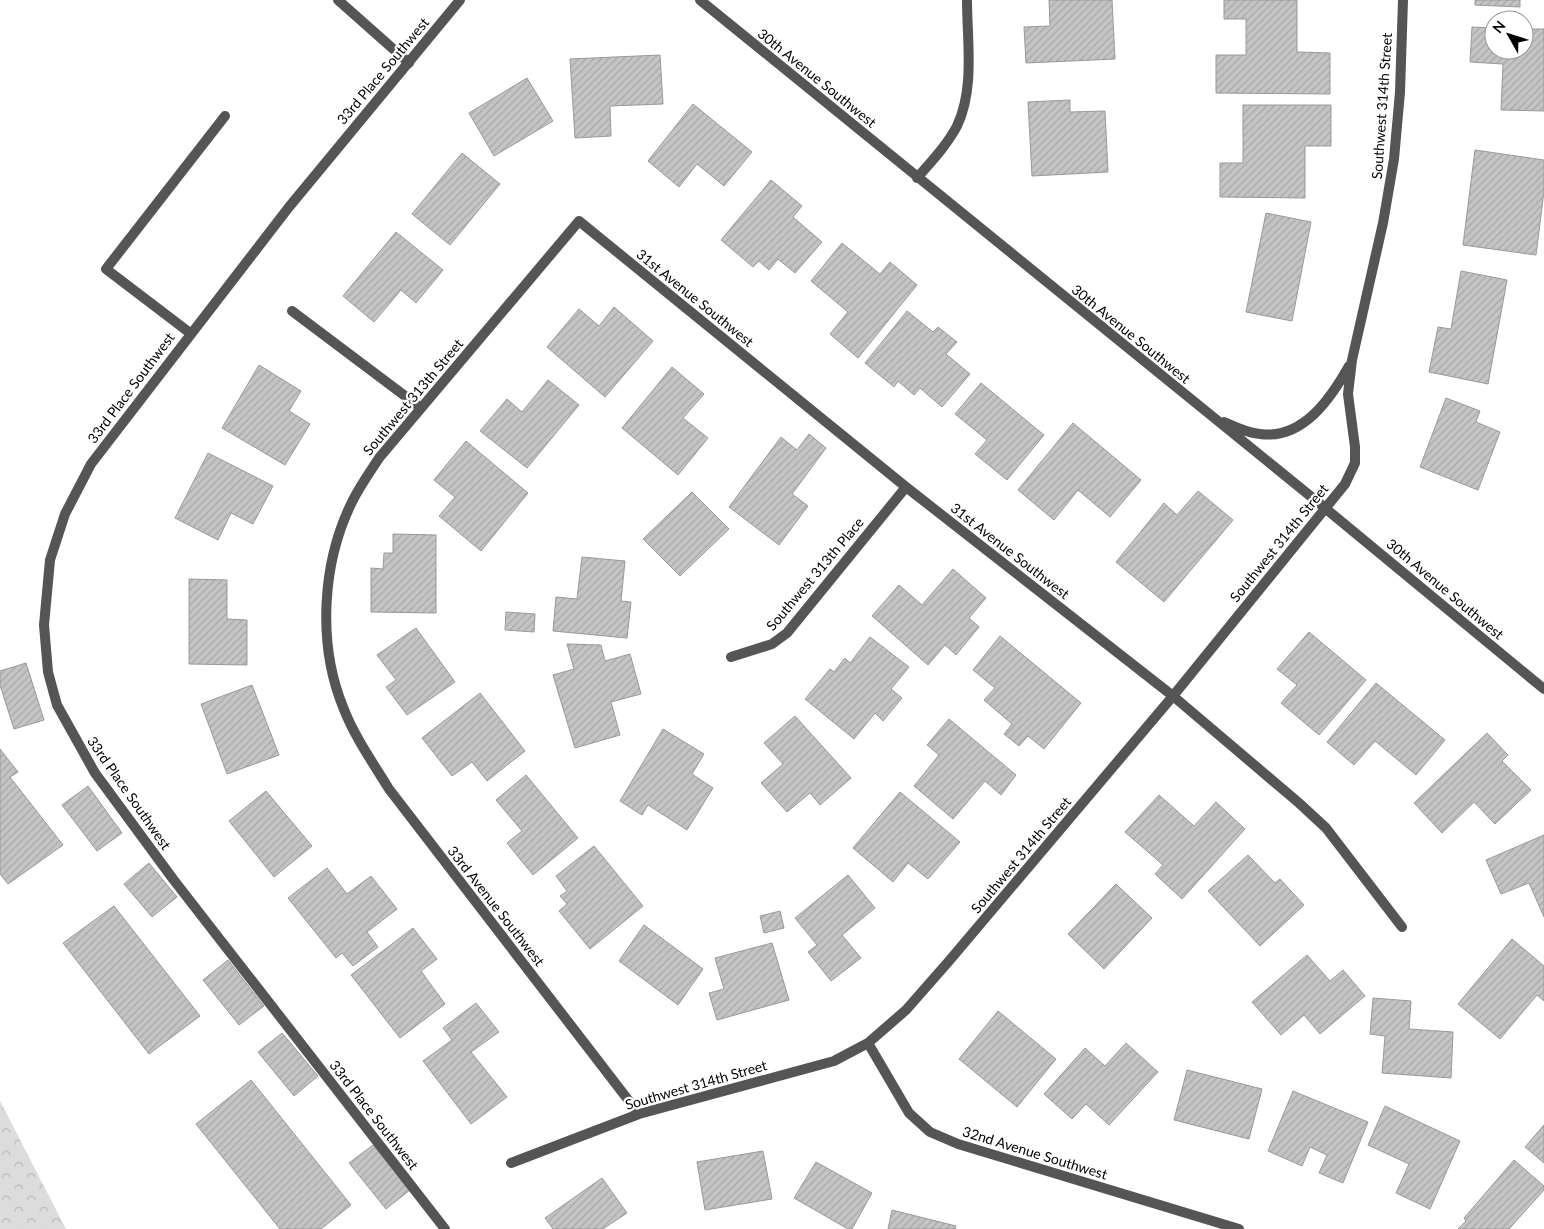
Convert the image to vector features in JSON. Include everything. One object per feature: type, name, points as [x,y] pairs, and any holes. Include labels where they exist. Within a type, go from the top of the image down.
[{"type":"street","points":[[338,0],[409,63]]},
{"type":"street","name":"33rd Place Southwest","points":[[445,1229],[109,794],[66,725],[52,688],[45,648],[45,606],[50,560],[65,514],[91,464],[288,207],[460,0]]},
{"type":"street","name":"30th Avenue Southwest","points":[[700,0],[1325,508],[1544,689]]},
{"type":"street","points":[[918,178],[950,136],[962,113],[967,71],[967,0]]},
{"type":"street","name":"Southwest 314th Street","points":[[512,1163],[640,1114],[834,1061],[868,1043],[906,1010],[1173,696],[1325,508],[1351,474],[1355,463],[1355,447],[1348,394],[1352,360],[1383,223],[1394,159],[1402,0]]},
{"type":"street","points":[[190,333],[106,269],[224,116]]},
{"type":"street","name":"Southwest 313th Street","points":[[343,707],[331,669],[327,634],[328,584],[337,540],[353,500],[379,458],[579,221]]},
{"type":"street","name":"31st Avenue Southwest","points":[[579,221],[906,487],[1173,696],[1299,802],[1326,828],[1402,926]]},
{"type":"street","points":[[292,311],[420,408]]},
{"type":"street","name":"Southwest 314th Street","points":[[1212,417],[1241,429],[1261,434],[1278,434],[1296,428],[1331,396],[1352,360]]},
{"type":"street","name":"Southwest 313th Place","points":[[731,657],[763,648],[787,632],[906,487]]},
{"type":"street","name":"33rd Avenue Southwest","points":[[343,707],[364,749],[389,789],[640,1114]]},
{"type":"street","name":"32nd Avenue Southwest","points":[[868,1043],[908,1113],[930,1132],[958,1144],[1239,1229]]},
{"type":"green space","points":[[0,1101],[66,1229],[0,1229]]},
{"type":"building","points":[[1049,0],[1112,0],[1115,59],[1026,63],[1024,27],[1050,26]]},
{"type":"building","points":[[1224,0],[1297,0],[1297,52],[1330,53],[1330,94],[1216,93],[1216,55],[1246,55],[1246,19],[1224,19]]},
{"type":"building","points":[[1475,0],[1520,0],[1520,7],[1475,5]]},
{"type":"building","points":[[1472,27],[1484,28],[1484,60],[1534,60],[1534,29],[1544,29],[1544,111],[1501,110],[1503,64],[1470,62]]},
{"type":"building","points":[[660,55],[663,104],[610,106],[611,136],[575,138],[570,59]]},
{"type":"building","points":[[527,78],[553,121],[494,156],[469,113]]},
{"type":"building","points":[[1070,100],[1070,112],[1105,111],[1108,172],[1032,176],[1028,102]]},
{"type":"building","points":[[693,104],[752,152],[724,186],[697,164],[679,187],[648,161]]},
{"type":"building","points":[[1243,105],[1331,105],[1331,146],[1305,146],[1305,198],[1220,197],[1220,163],[1243,163]]},
{"type":"building","points":[[1475,150],[1544,160],[1544,191],[1536,255],[1463,245]]},
{"type":"building","points":[[462,153],[500,184],[450,245],[412,214]]},
{"type":"building","points":[[771,180],[802,206],[793,217],[822,242],[795,273],[778,259],[769,270],[759,261],[753,267],[721,240]]},
{"type":"building","points":[[1266,213],[1311,222],[1292,321],[1246,312]]},
{"type":"building","points":[[396,232],[443,270],[416,303],[401,290],[374,322],[343,296]]},
{"type":"building","points":[[842,243],[880,274],[890,262],[917,285],[858,358],[830,334],[848,312],[811,281]]},
{"type":"building","points":[[1461,271],[1507,280],[1488,384],[1429,372],[1438,327],[1451,329]]},
{"type":"building","points":[[614,307],[653,341],[605,397],[547,347],[579,309],[599,326]]},
{"type":"building","points":[[907,311],[933,332],[938,327],[957,342],[946,354],[970,374],[942,407],[920,388],[914,395],[898,381],[894,387],[865,363]]},
{"type":"building","points":[[259,365],[301,391],[289,411],[310,424],[285,465],[222,428]]},
{"type":"building","points":[[672,367],[704,394],[683,418],[708,438],[678,475],[622,428]]},
{"type":"building","points":[[548,380],[579,405],[527,468],[480,431],[507,399],[522,412]]},
{"type":"building","points":[[981,383],[1044,435],[1007,480],[975,454],[987,440],[955,414]]},
{"type":"building","points":[[1446,398],[1480,411],[1476,422],[1500,432],[1478,490],[1420,467]]},
{"type":"building","points":[[1073,423],[1141,480],[1110,517],[1078,490],[1054,520],[1018,490]]},
{"type":"building","points":[[809,434],[826,448],[792,494],[808,506],[779,545],[729,507],[781,437],[797,450]]},
{"type":"building","points":[[466,441],[528,493],[481,551],[439,516],[455,497],[434,480]]},
{"type":"building","points":[[208,453],[273,486],[253,524],[231,513],[218,540],[175,518]]},
{"type":"building","points":[[1198,491],[1233,520],[1164,602],[1116,562],[1164,503],[1177,515]]},
{"type":"building","points":[[692,492],[729,529],[680,576],[643,539]]},
{"type":"building","points":[[393,534],[436,535],[436,613],[371,612],[371,568],[383,569],[384,553],[393,553]]},
{"type":"building","points":[[582,557],[625,561],[621,601],[631,602],[627,638],[553,631],[556,597],[577,599]]},
{"type":"building","points":[[953,569],[986,598],[969,618],[979,627],[956,655],[945,645],[928,665],[872,616],[899,585],[922,605]]},
{"type":"building","points":[[189,579],[227,580],[227,619],[247,620],[247,665],[189,664]]},
{"type":"building","points":[[506,612],[535,614],[534,632],[505,630]]},
{"type":"building","points":[[416,628],[455,682],[407,715],[386,687],[396,680],[377,655]]},
{"type":"building","points":[[1309,632],[1366,680],[1319,735],[1281,703],[1297,685],[1277,669]]},
{"type":"building","points":[[1000,636],[1081,703],[1044,749],[1028,736],[1019,746],[1004,734],[1012,724],[984,700],[995,688],[973,670]]},
{"type":"building","points":[[870,637],[909,667],[891,689],[902,698],[883,721],[875,713],[854,739],[805,699],[830,669],[834,672],[845,658],[850,663]]},
{"type":"building","points":[[567,644],[601,645],[605,661],[630,654],[641,694],[611,702],[620,735],[575,748],[553,675],[574,669]]},
{"type":"building","points":[[26,663],[44,720],[14,729],[0,685],[0,671]]},
{"type":"building","points":[[1376,683],[1445,740],[1416,775],[1375,741],[1354,765],[1327,742]]},
{"type":"building","points":[[252,685],[279,755],[227,774],[201,704]]},
{"type":"building","points":[[480,693],[525,751],[487,781],[472,762],[452,776],[422,738]]},
{"type":"building","points":[[795,716],[851,778],[820,805],[810,793],[787,812],[761,783],[783,764],[764,743]]},
{"type":"building","points":[[949,719],[1016,775],[1001,795],[985,781],[953,819],[914,786],[939,755],[927,745]]},
{"type":"building","points":[[663,729],[704,754],[692,774],[713,788],[687,830],[648,805],[642,815],[620,801]]},
{"type":"building","points":[[1487,733],[1508,755],[1502,761],[1531,790],[1495,824],[1474,802],[1442,833],[1414,803]]},
{"type":"building","points":[[0,749],[18,772],[10,777],[63,845],[8,884],[0,874]]},
{"type":"building","points":[[526,775],[578,838],[533,875],[507,843],[522,831],[496,800]]},
{"type":"building","points":[[88,786],[122,833],[97,851],[62,805]]},
{"type":"building","points":[[266,791],[312,846],[274,877],[229,821]]},
{"type":"building","points":[[900,792],[960,842],[928,879],[908,863],[893,882],[853,848]]},
{"type":"building","points":[[1159,795],[1194,826],[1216,802],[1245,829],[1182,899],[1155,874],[1163,865],[1125,832]]},
{"type":"building","points":[[1544,835],[1544,917],[1529,883],[1501,894],[1486,860]]},
{"type":"building","points":[[594,846],[643,906],[590,949],[559,911],[567,904],[560,896],[567,891],[556,876]]},
{"type":"building","points":[[1248,855],[1275,883],[1280,879],[1304,905],[1260,946],[1208,891]]},
{"type":"building","points":[[149,863],[177,897],[152,917],[124,884]]},
{"type":"building","points":[[327,868],[347,894],[371,876],[397,909],[367,932],[378,947],[353,966],[342,953],[336,958],[288,898]]},
{"type":"building","points":[[848,875],[875,908],[842,935],[861,958],[831,981],[808,952],[817,945],[795,918]]},
{"type":"building","points":[[1116,884],[1152,918],[1104,969],[1068,934]]},
{"type":"building","points":[[114,906],[200,1016],[149,1054],[63,943]]},
{"type":"building","points":[[780,911],[784,928],[764,933],[760,916]]},
{"type":"building","points":[[644,925],[703,969],[678,1005],[619,961]]},
{"type":"building","points":[[413,928],[437,959],[421,971],[445,1004],[400,1038],[351,975]]},
{"type":"building","points":[[1512,939],[1544,966],[1544,1001],[1537,995],[1500,1039],[1458,1004]]},
{"type":"building","points":[[772,943],[789,1000],[717,1020],[709,993],[724,989],[715,958]]},
{"type":"building","points":[[1307,955],[1330,981],[1343,970],[1365,996],[1320,1034],[1304,1015],[1281,1035],[1252,1002]]},
{"type":"building","points":[[228,960],[264,1006],[239,1025],[203,980]]},
{"type":"building","points":[[1373,998],[1411,1001],[1409,1029],[1453,1032],[1451,1078],[1382,1073],[1385,1036],[1370,1034]]},
{"type":"building","points":[[476,1003],[499,1032],[471,1052],[507,1097],[471,1124],[423,1061],[452,1040],[443,1028]]},
{"type":"building","points":[[998,1011],[1056,1059],[1017,1107],[959,1059]]},
{"type":"building","points":[[282,1033],[318,1076],[294,1096],[258,1052]]},
{"type":"building","points":[[1126,1043],[1158,1072],[1109,1125],[1086,1104],[1072,1119],[1044,1094],[1085,1048],[1105,1066]]},
{"type":"building","points":[[1187,1070],[1262,1089],[1249,1139],[1174,1120]]},
{"type":"building","points":[[251,1080],[351,1205],[321,1229],[280,1229],[196,1124]]},
{"type":"building","points":[[1293,1091],[1368,1122],[1343,1183],[1319,1173],[1327,1155],[1310,1147],[1302,1166],[1268,1151]]},
{"type":"building","points":[[1385,1106],[1460,1141],[1430,1209],[1396,1193],[1409,1164],[1368,1145]]},
{"type":"building","points":[[1544,1125],[1544,1163],[1525,1147]]},
{"type":"building","points":[[373,1145],[410,1190],[386,1209],[349,1163]]},
{"type":"building","points":[[763,1151],[772,1199],[705,1210],[697,1162]]},
{"type":"building","points":[[1514,1160],[1544,1186],[1544,1190],[1509,1229],[1458,1229],[1466,1221],[1464,1218]]},
{"type":"building","points":[[816,1162],[872,1193],[852,1229],[848,1229],[794,1198]]},
{"type":"building","points":[[602,1178],[627,1213],[603,1229],[553,1229],[545,1218]]},
{"type":"building","points":[[892,1210],[956,1226],[955,1229],[888,1229]]}]
